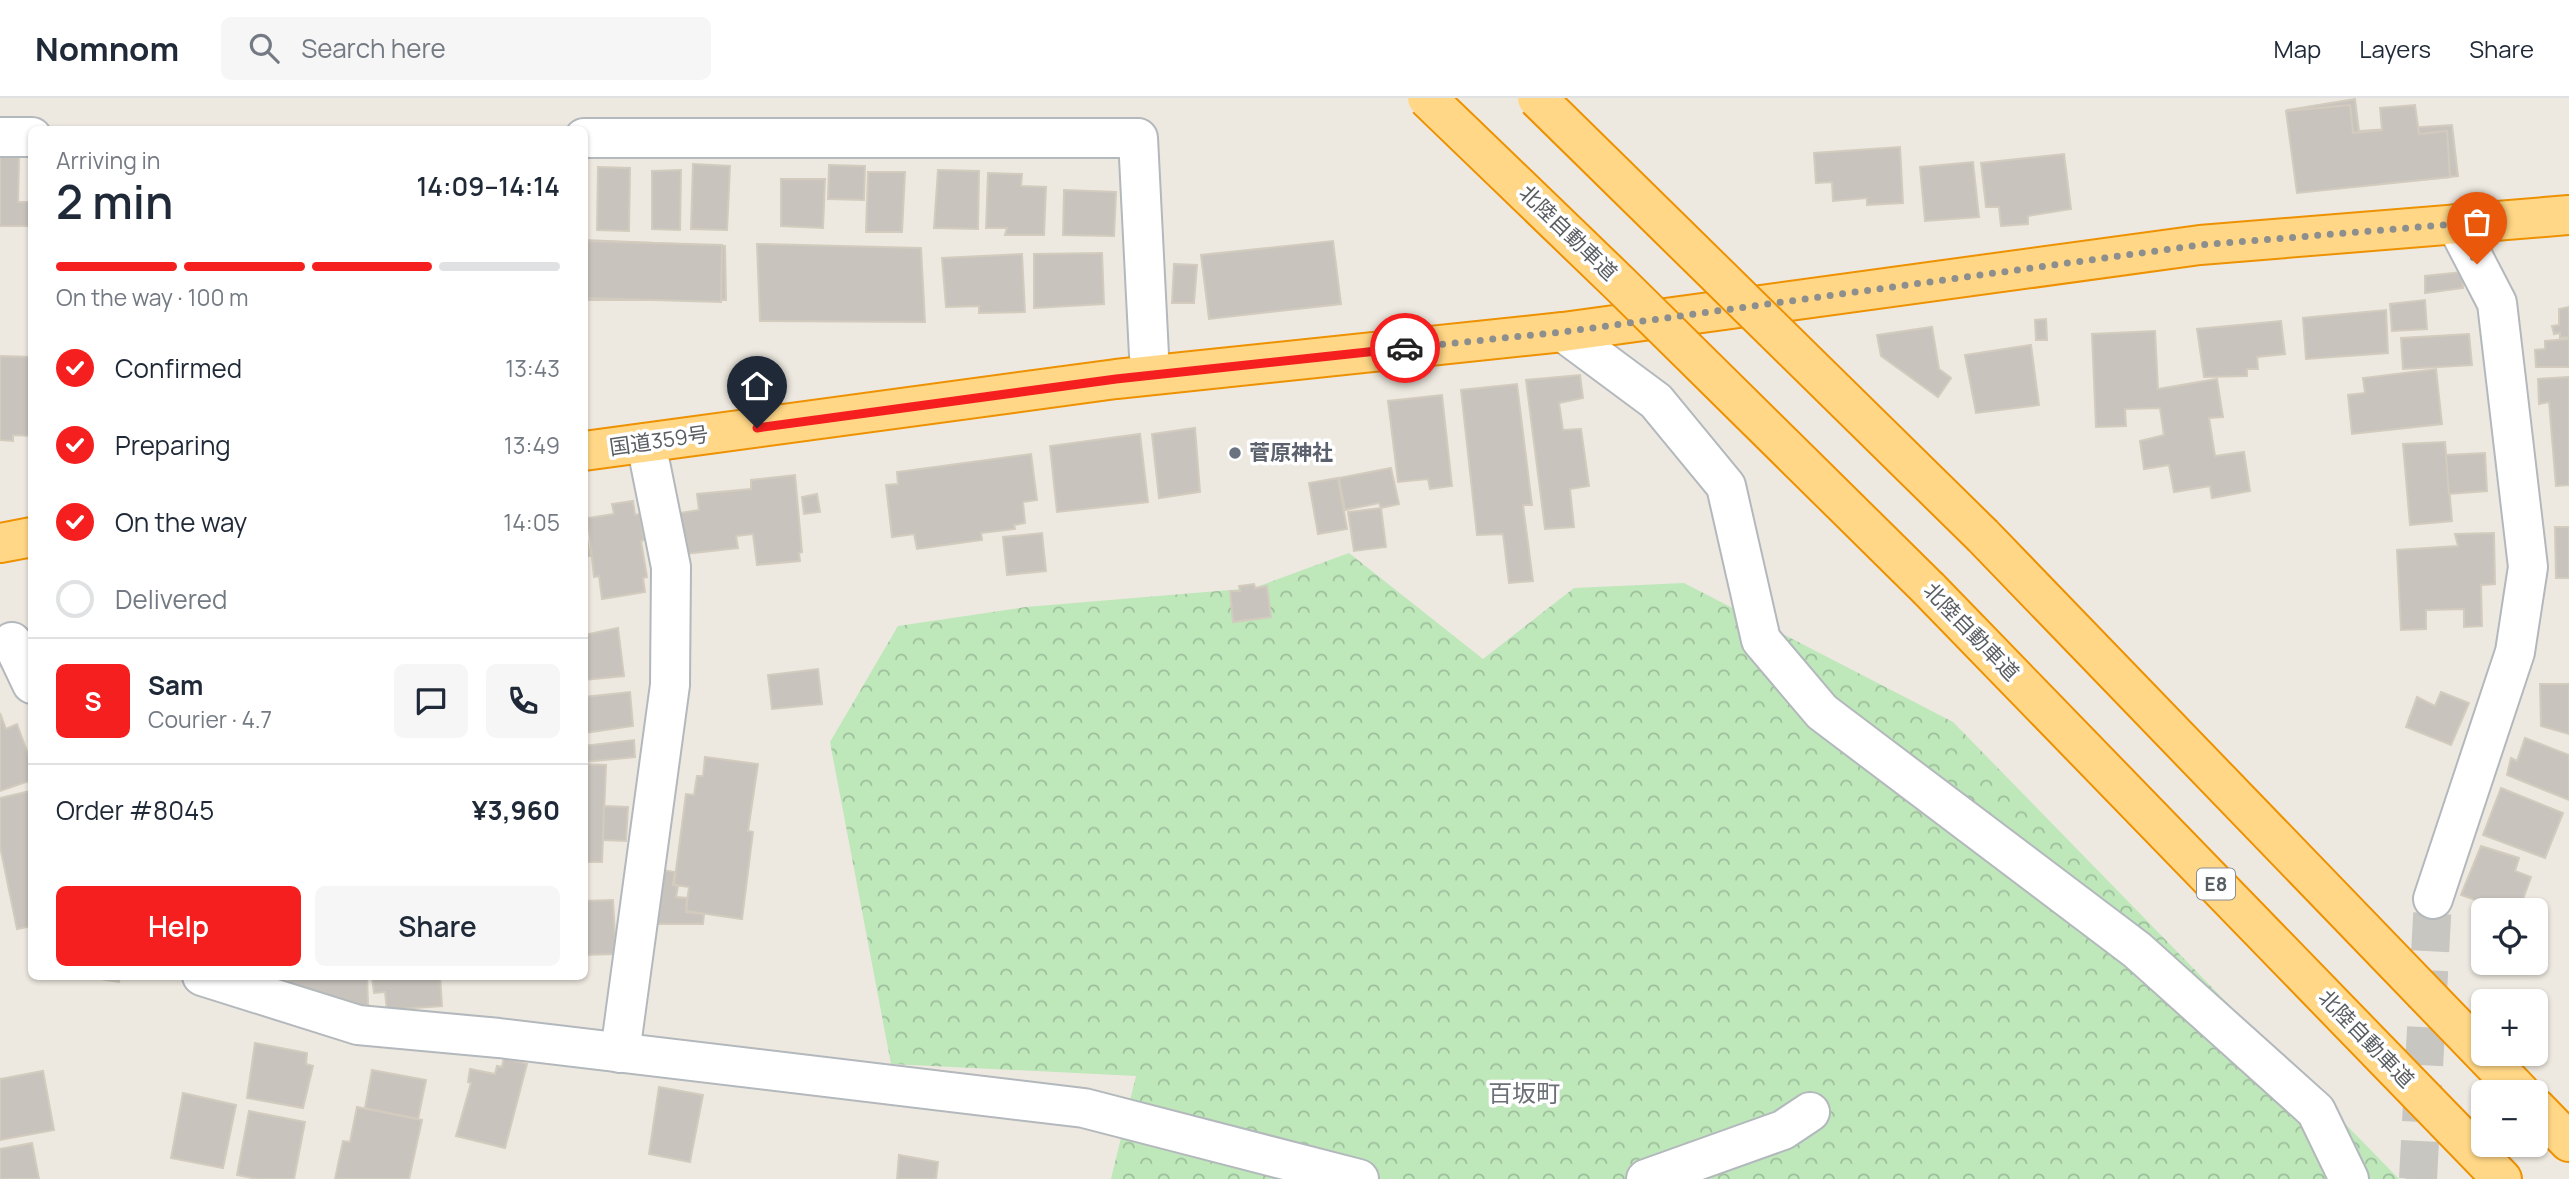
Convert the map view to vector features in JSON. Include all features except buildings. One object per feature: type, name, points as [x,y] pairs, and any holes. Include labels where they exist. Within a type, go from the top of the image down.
[{"type":"highway","name":"北陸自動車道","points":[[1427,98],[1929,589],[2502,1179]]},
{"type":"highway","points":[[1537,98],[1983,536],[2508,1080]]},
{"type":"highway","name":"国道359号","points":[[588,450],[1150,375],[1563,332],[2200,245],[2569,215]]},
{"type":"highway","points":[[0,543],[28,538]]},
{"type":"highway","points":[[2548,1120],[2569,1142]]},
{"type":"street","points":[[0,137],[28,137]]},
{"type":"street","points":[[588,138],[1138,138],[1150,375]]},
{"type":"street","points":[[2433,899],[2515,652],[2528,567],[2497,303],[2456,224]]},
{"type":"street","points":[[1563,332],[1656,401],[1726,486],[1761,640],[1822,712],[2137,950],[2316,1111],[2349,1179]]},
{"type":"street","points":[[620,1053],[670,685],[671,567],[646,443]]},
{"type":"street","points":[[15,639],[28,673]]},
{"type":"street","points":[[215,980],[358,1025],[1084,1108],[1359,1179]]},
{"type":"street","points":[[1646,1179],[1783,1130],[1810,1112]]},
{"type":"green space","points":[[1349,553],[1483,659],[1574,588],[1684,583],[1953,722],[2399,1179],[1111,1179],[1136,1076],[891,1064],[830,742],[898,626],[1026,607],[1254,588]]},
{"type":"tunnel","points":[[2418,1179],[2433,899]]},
{"type":"way so far","points":[[1405,348],[1563,332],[2200,245],[2456,224],[2477,264]]},
{"type":"place","name":"菅原神社","points":[[1235,453]]},
{"type":"district","name":"百坂町","points":[[1524,1094]]},
{"type":"route","points":[[757,428],[1116,379],[1405,348]]}]
